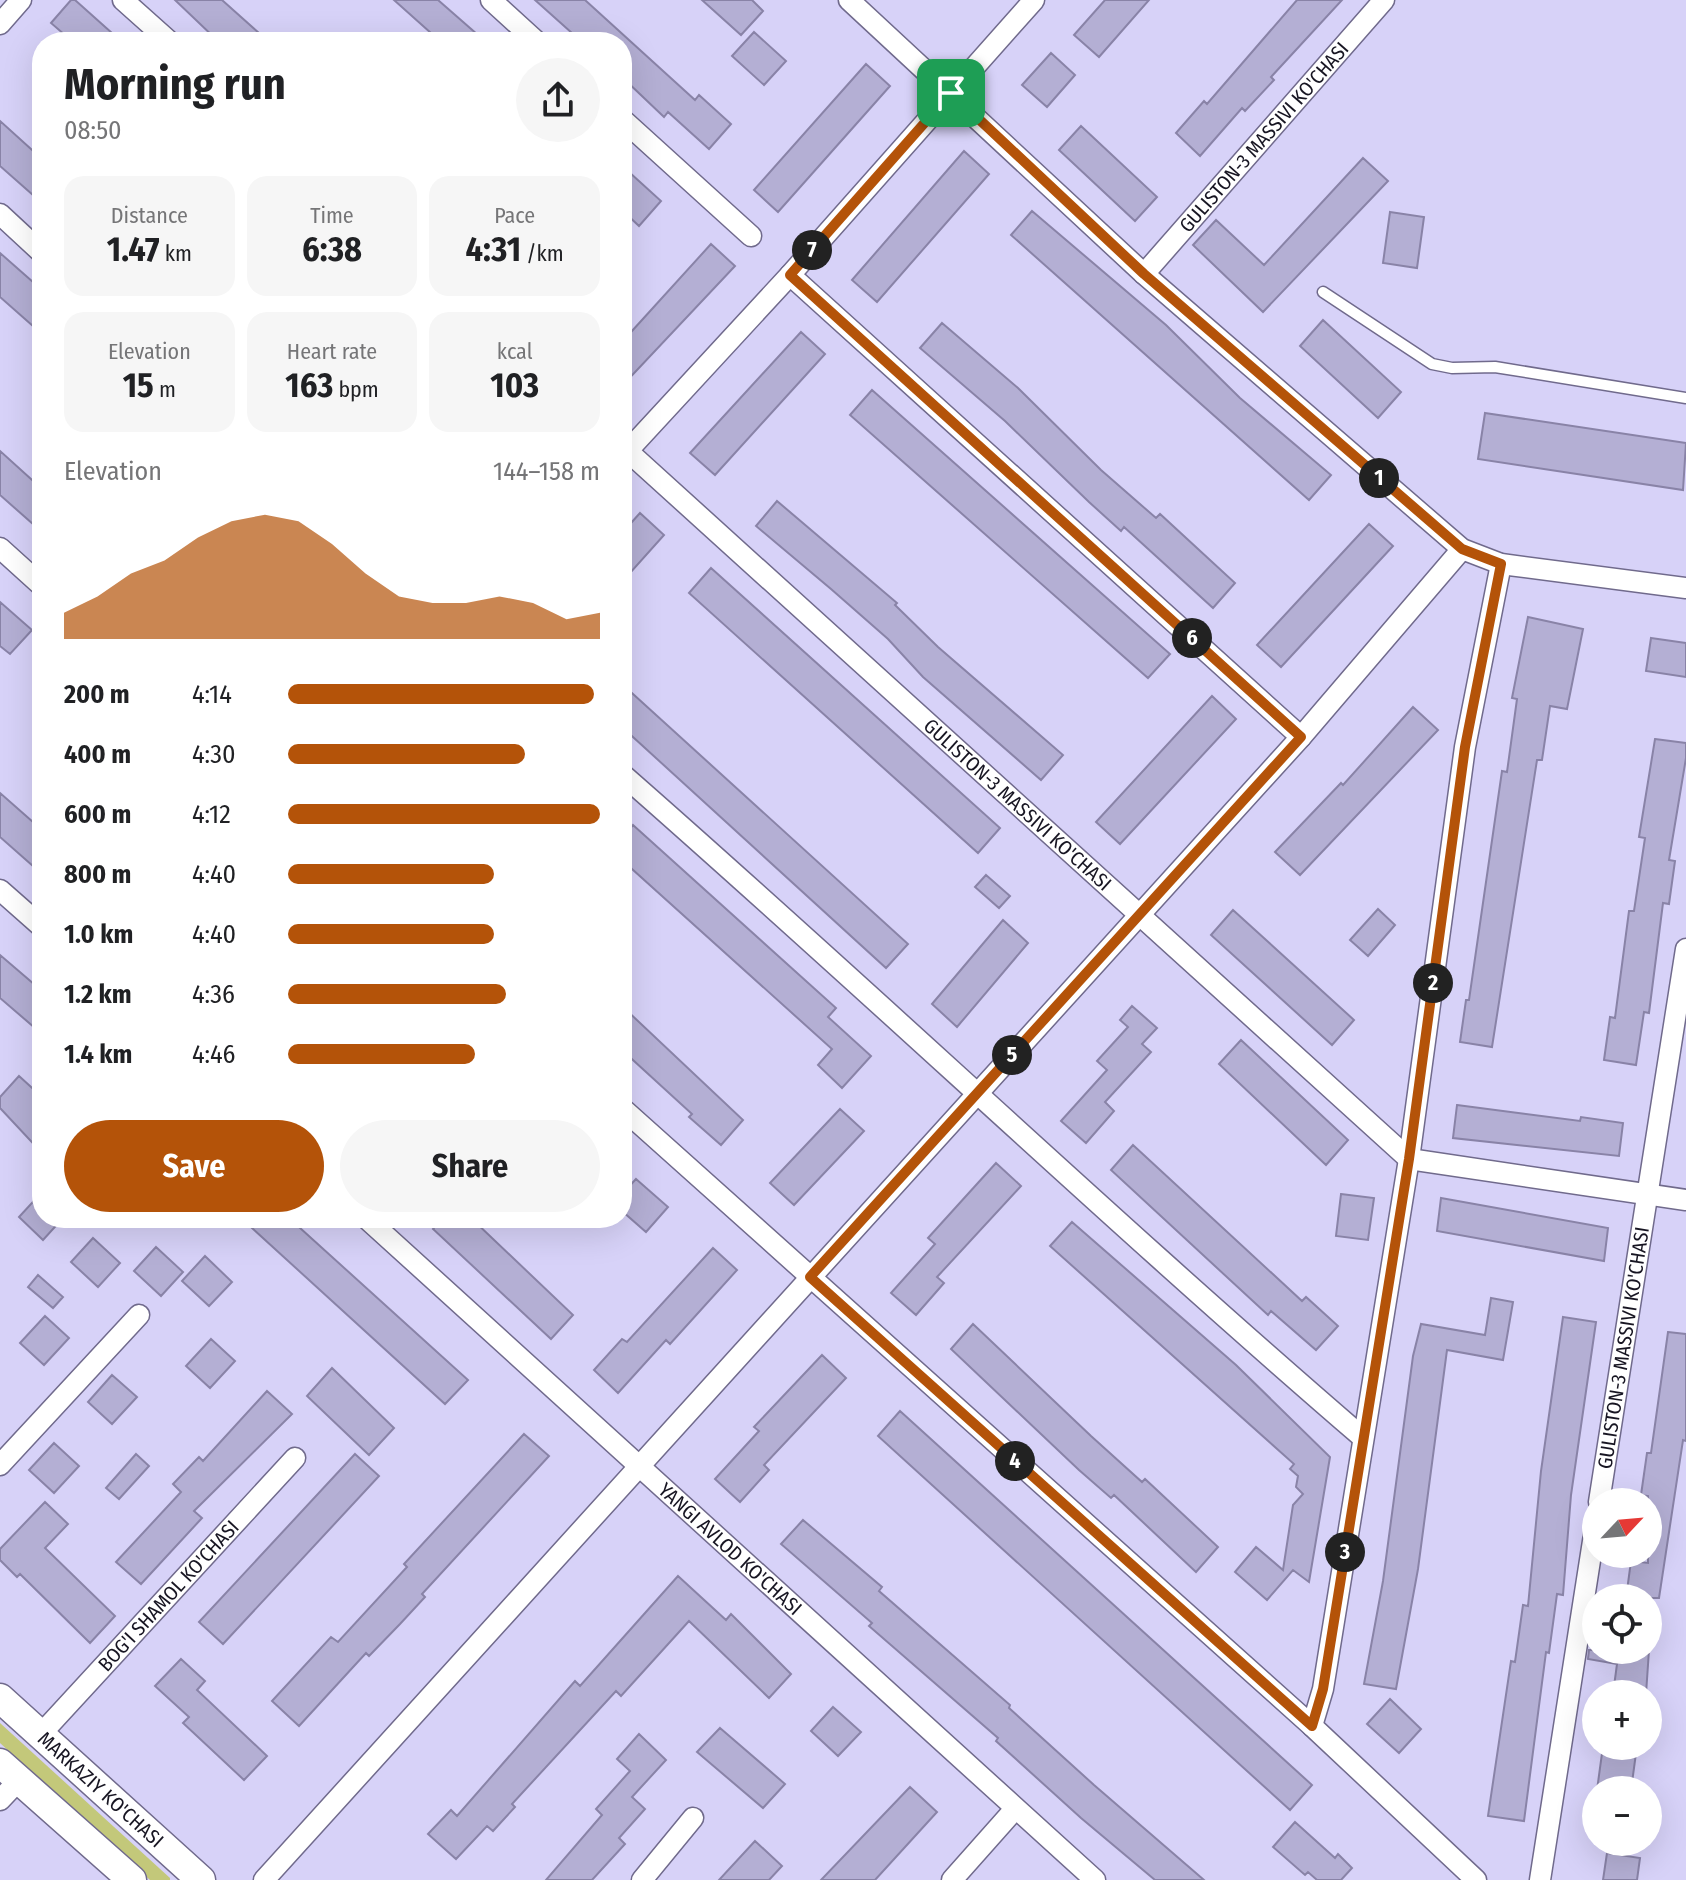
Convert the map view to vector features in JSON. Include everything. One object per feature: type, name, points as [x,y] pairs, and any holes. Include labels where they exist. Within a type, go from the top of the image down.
[{"type":"street","points":[[0,24],[21,0]]},
{"type":"street","points":[[123,0],[159,32]]},
{"type":"street","points":[[491,0],[526,32]]},
{"type":"street","points":[[849,0],[1144,274],[1462,549],[1501,564],[1686,588]]},
{"type":"street","name":"GULISTON-3 MASSIVI KO'CHASI","points":[[632,443],[790,275],[1034,0]]},
{"type":"street","name":"GULISTON-3 MASSIVI KO'CHASI","points":[[1144,274],[1384,0]]},
{"type":"street","points":[[632,128],[751,236]]},
{"type":"street","points":[[0,214],[32,244]]},
{"type":"street","points":[[790,275],[1301,737]]},
{"type":"street","name":"GULISTON-3 MASSIVI KO'CHASI","points":[[632,459],[1409,1159]]},
{"type":"street","points":[[0,548],[32,576]]},
{"type":"street","points":[[264,1880],[1301,737],[1462,549]]},
{"type":"street","points":[[1312,1726],[1323,1689],[1409,1159],[1465,747],[1501,564]]},
{"type":"street","points":[[632,783],[975,1095],[1061,1168],[1200,1298],[1362,1437]]},
{"type":"street","points":[[0,890],[32,918]]},
{"type":"street","name":"GULISTON-3 MASSIVI KO'CHASI","points":[[1601,1488],[1686,949]]},
{"type":"street","points":[[632,1117],[1312,1726],[1476,1880]]},
{"type":"street","points":[[1409,1159],[1686,1200]]},
{"type":"street","name":"YANGI AVLOD KO'CHASI","points":[[377,1228],[1095,1880]]},
{"type":"street","points":[[0,1465],[139,1315]]},
{"type":"street","name":"BOG'I SHAMOL KO'CHASI","points":[[41,1734],[295,1458]]},
{"type":"street","points":[[1540,1880],[1589,1568]]},
{"type":"street","name":"MARKAZIY KO'CHASI","points":[[0,1698],[201,1880]]},
{"type":"street","points":[[6,1781],[132,1880]]},
{"type":"street","points":[[952,1880],[1015,1809]]},
{"type":"street","points":[[642,1880],[693,1818]]},
{"type":"lane","points":[[1323,292],[1432,364],[1452,368],[1495,367],[1686,398]]},
{"type":"green space","points":[[0,1723],[170,1880],[150,1880],[0,1743]]},
{"type":"building","points":[[71,0],[75,0],[111,32],[61,32],[51,23]]},
{"type":"building","points":[[175,0],[222,0],[258,32],[209,32]]},
{"type":"building","points":[[394,0],[438,0],[475,32],[430,32]]},
{"type":"building","points":[[535,0],[585,0],[620,32],[571,32]]},
{"type":"building","points":[[702,0],[752,0],[763,11],[741,35]]},
{"type":"building","points":[[1105,0],[1149,0],[1099,57],[1074,35]]},
{"type":"building","points":[[1297,0],[1342,0],[1271,77],[1274,80],[1245,111],[1242,108],[1200,156],[1176,133],[1204,101],[1207,104]]},
{"type":"building","points":[[754,32],[786,61],[764,85],[732,56]]},
{"type":"building","points":[[632,43],[695,100],[699,95],[731,124],[709,149],[668,112],[664,117],[632,87]]},
{"type":"building","points":[[1051,53],[1075,75],[1047,107],[1022,85]]},
{"type":"building","points":[[866,64],[890,86],[778,212],[754,190]]},
{"type":"building","points":[[0,121],[32,150],[32,194],[0,166]]},
{"type":"building","points":[[1081,126],[1157,197],[1135,221],[1059,150]]},
{"type":"building","points":[[964,151],[989,174],[877,302],[852,280]]},
{"type":"building","points":[[1363,158],[1388,181],[1263,312],[1193,245],[1216,220],[1264,265]]},
{"type":"building","points":[[632,175],[661,201],[639,226],[632,219]]},
{"type":"building","points":[[1032,211],[1166,325],[1240,398],[1331,475],[1309,500],[1011,235]]},
{"type":"building","points":[[1390,212],[1424,217],[1417,268],[1383,263]]},
{"type":"building","points":[[711,244],[735,266],[632,375],[632,331]]},
{"type":"building","points":[[0,253],[32,281],[32,325],[0,297]]},
{"type":"building","points":[[1323,320],[1401,392],[1378,418],[1300,346]]},
{"type":"building","points":[[942,323],[1018,388],[1101,470],[1156,518],[1160,514],[1235,583],[1213,608],[1124,527],[1121,531],[1005,421],[920,348]]},
{"type":"building","points":[[801,332],[825,354],[715,475],[690,453]]},
{"type":"building","points":[[872,390],[1170,654],[1148,678],[850,415]]},
{"type":"building","points":[[1485,413],[1686,443],[1683,490],[1478,459]]},
{"type":"building","points":[[0,451],[32,480],[32,523],[0,495]]},
{"type":"building","points":[[777,501],[897,603],[895,605],[938,647],[1063,755],[1041,780],[923,677],[888,639],[756,526]]},
{"type":"building","points":[[640,513],[664,535],[632,571],[632,522]]},
{"type":"building","points":[[1369,524],[1393,546],[1281,667],[1257,645]]},
{"type":"building","points":[[711,568],[1000,828],[978,853],[689,593]]},
{"type":"building","points":[[0,602],[32,630],[10,654],[0,646]]},
{"type":"building","points":[[1528,617],[1583,629],[1567,709],[1550,706],[1542,760],[1537,760],[1492,1047],[1460,1042],[1466,1000],[1469,1000],[1502,771],[1507,772],[1517,699],[1512,698]]},
{"type":"building","points":[[1651,638],[1686,643],[1686,677],[1646,671]]},
{"type":"building","points":[[632,693],[908,944],[886,968],[632,736]]},
{"type":"building","points":[[1212,696],[1236,719],[1120,844],[1096,822]]},
{"type":"building","points":[[1413,707],[1438,730],[1300,875],[1275,852],[1341,783],[1343,785]]},
{"type":"building","points":[[1655,739],[1686,743],[1686,758],[1669,860],[1675,861],[1669,904],[1663,903],[1649,1013],[1644,1012],[1636,1065],[1604,1060],[1610,1017],[1615,1018],[1629,911],[1634,911],[1645,838],[1639,837]]},
{"type":"building","points":[[0,793],[32,821],[32,865],[0,837]]},
{"type":"building","points":[[632,826],[836,1008],[828,1017],[871,1056],[842,1088],[818,1065],[832,1049],[632,869]]},
{"type":"building","points":[[986,875],[1010,896],[999,908],[975,887]]},
{"type":"building","points":[[1378,909],[1395,925],[1368,956],[1350,940]]},
{"type":"building","points":[[1233,910],[1354,1020],[1332,1045],[1211,935]]},
{"type":"building","points":[[1003,920],[1028,943],[957,1027],[932,1004]]},
{"type":"building","points":[[0,955],[32,982],[32,1025],[0,998]]},
{"type":"building","points":[[1132,1006],[1157,1028],[1142,1044],[1151,1052],[1105,1102],[1114,1111],[1086,1143],[1061,1121],[1107,1070],[1097,1061],[1128,1027],[1120,1020]]},
{"type":"building","points":[[632,1015],[743,1120],[721,1145],[689,1117],[692,1114],[632,1059]]},
{"type":"building","points":[[1241,1040],[1348,1140],[1326,1165],[1219,1064]]},
{"type":"building","points":[[19,1076],[32,1088],[32,1142],[0,1108],[0,1097]]},
{"type":"building","points":[[1457,1105],[1580,1121],[1581,1117],[1623,1123],[1619,1156],[1453,1138]]},
{"type":"building","points":[[840,1109],[864,1131],[794,1205],[770,1183]]},
{"type":"building","points":[[1133,1145],[1302,1301],[1306,1297],[1338,1326],[1316,1350],[1271,1311],[1268,1315],[1111,1170]]},
{"type":"building","points":[[996,1163],[1021,1186],[937,1277],[944,1283],[916,1315],[891,1293],[935,1244],[928,1238]]},
{"type":"building","points":[[636,1179],[668,1207],[646,1232],[632,1220],[632,1183]]},
{"type":"building","points":[[1341,1194],[1374,1198],[1368,1240],[1336,1236]]},
{"type":"building","points":[[1441,1198],[1608,1228],[1604,1261],[1437,1231]]},
{"type":"building","points":[[32,1203],[32,1228],[54,1228],[43,1240],[19,1217]]},
{"type":"building","points":[[1072,1222],[1236,1365],[1330,1457],[1309,1582],[1293,1570],[1267,1600],[1235,1572],[1256,1547],[1283,1570],[1293,1505],[1303,1494],[1296,1487],[1298,1476],[1290,1469],[1294,1464],[1050,1246]]},
{"type":"building","points":[[252,1228],[300,1228],[468,1380],[445,1404]]},
{"type":"building","points":[[482,1228],[573,1315],[551,1339],[433,1229]]},
{"type":"building","points":[[93,1238],[120,1263],[98,1287],[71,1262]]},
{"type":"building","points":[[156,1247],[183,1272],[161,1296],[134,1271]]},
{"type":"building","points":[[713,1248],[737,1270],[670,1344],[666,1340],[618,1393],[594,1370],[622,1339],[627,1342]]},
{"type":"building","points":[[205,1256],[232,1282],[209,1306],[182,1281]]},
{"type":"building","points":[[38,1275],[63,1297],[53,1308],[28,1287]]},
{"type":"building","points":[[1491,1298],[1513,1302],[1503,1360],[1447,1350],[1418,1569],[1396,1689],[1364,1684],[1383,1581],[1413,1356],[1421,1324],[1485,1335]]},
{"type":"building","points":[[45,1316],[69,1338],[44,1365],[20,1343]]},
{"type":"building","points":[[1563,1317],[1596,1322],[1571,1495],[1563,1595],[1557,1594],[1549,1653],[1546,1652],[1524,1821],[1488,1816],[1511,1661],[1515,1662],[1523,1605],[1528,1606],[1541,1471]]},
{"type":"building","points":[[973,1324],[1091,1436],[1142,1482],[1145,1479],[1218,1547],[1196,1572],[1114,1495],[1111,1498],[1079,1470],[951,1349]]},
{"type":"building","points":[[1668,1332],[1686,1334],[1686,1441],[1683,1440],[1661,1584],[1628,1584],[1630,1568],[1662,1568],[1662,1488],[1642,1488],[1647,1453],[1651,1453]]},
{"type":"building","points":[[211,1339],[235,1361],[210,1388],[186,1366]]},
{"type":"building","points":[[822,1355],[846,1378],[764,1465],[769,1470],[740,1502],[715,1479],[759,1431],[754,1427]]},
{"type":"building","points":[[332,1368],[394,1428],[369,1455],[307,1396]]},
{"type":"building","points":[[112,1375],[137,1397],[112,1424],[88,1402]]},
{"type":"building","points":[[267,1391],[292,1414],[194,1511],[202,1518],[141,1584],[116,1562],[181,1492],[173,1484],[199,1457],[203,1461]]},
{"type":"building","points":[[900,1411],[1312,1785],[1290,1810],[878,1436]]},
{"type":"building","points":[[524,1434],[549,1456],[422,1594],[425,1597],[400,1624],[369,1656],[366,1653],[299,1726],[272,1701],[331,1637],[338,1642],[407,1567],[404,1564]]},
{"type":"building","points":[[54,1443],[79,1466],[54,1493],[29,1470]]},
{"type":"building","points":[[136,1454],[149,1466],[119,1499],[106,1488]]},
{"type":"building","points":[[355,1454],[379,1476],[223,1644],[199,1622]]},
{"type":"building","points":[[45,1502],[68,1524],[45,1548],[115,1616],[90,1643],[20,1574],[17,1577],[0,1560],[0,1549]]},
{"type":"building","points":[[803,1520],[882,1587],[879,1591],[1204,1880],[1155,1880],[1081,1818],[996,1741],[998,1738],[869,1626],[872,1623],[781,1544]]},
{"type":"building","points":[[678,1576],[726,1620],[731,1614],[791,1674],[769,1698],[689,1621],[621,1696],[616,1691],[512,1804],[515,1807],[493,1831],[487,1826],[456,1859],[428,1834],[451,1810],[457,1816],[575,1681],[580,1686]]},
{"type":"building","points":[[181,1659],[205,1681],[197,1690],[267,1756],[244,1780],[183,1723],[189,1717],[155,1686]]},
{"type":"building","points":[[1617,1664],[1648,1664],[1647,1680],[1615,1680]]},
{"type":"building","points":[[1390,1699],[1421,1729],[1399,1753],[1367,1724]]},
{"type":"building","points":[[833,1707],[861,1732],[838,1756],[811,1731]]},
{"type":"building","points":[[720,1728],[785,1784],[763,1808],[697,1752]]},
{"type":"building","points":[[639,1734],[666,1760],[632,1797],[645,1809],[619,1838],[625,1844],[592,1880],[546,1880],[602,1815],[596,1809],[630,1771],[617,1759]]},
{"type":"building","points":[[1601,1760],[1635,1760],[1633,1776],[1599,1776]]},
{"type":"building","points":[[910,1787],[937,1812],[875,1880],[821,1880]]},
{"type":"building","points":[[1295,1822],[1335,1858],[1338,1854],[1352,1868],[1341,1880],[1317,1880],[1308,1872],[1305,1875],[1273,1847]]},
{"type":"building","points":[[755,1841],[782,1866],[769,1880],[719,1880]]},
{"type":"building","points":[[1607,1856],[1640,1858],[1637,1880],[1603,1880]]},
{"type":"route","points":[[951,93],[1144,274],[1462,549],[1501,564],[1465,747],[1409,1159],[1323,1689],[1312,1726],[810,1277],[1301,737],[790,275],[951,93]]}]
